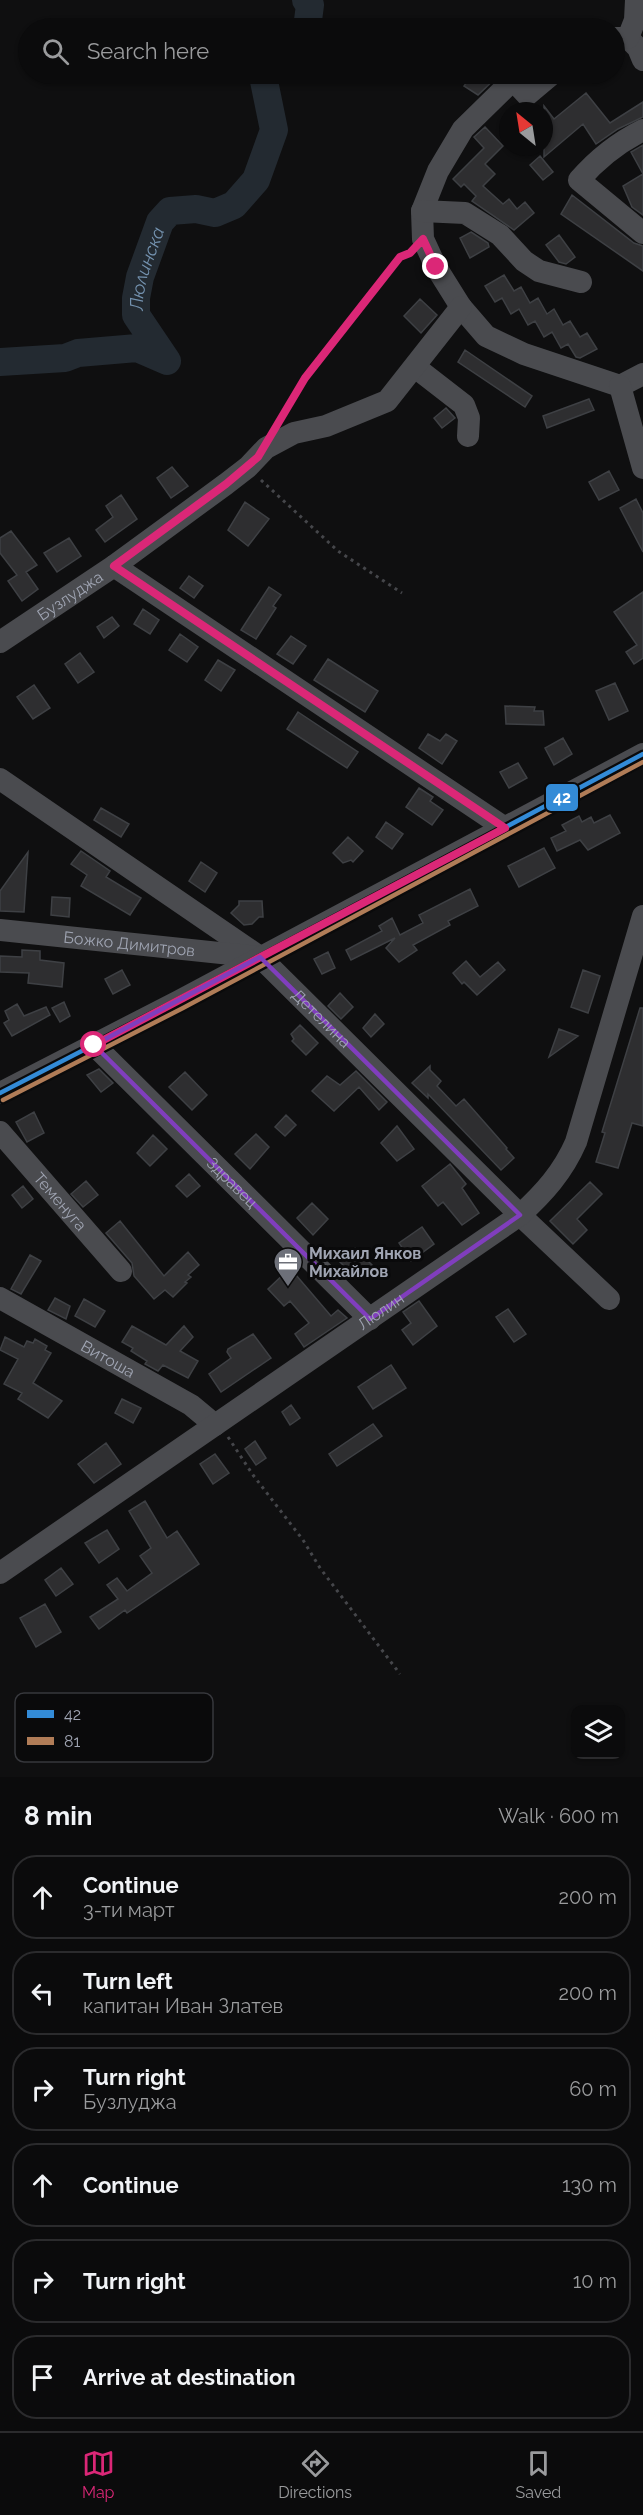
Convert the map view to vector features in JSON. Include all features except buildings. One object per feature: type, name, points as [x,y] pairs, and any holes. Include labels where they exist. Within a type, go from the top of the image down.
[{"type":"street","points":[[625,34],[635,20],[636,0]]},
{"type":"street","points":[[625,40],[638,48],[643,60]]},
{"type":"street","points":[[509,84],[464,129],[438,171],[422,211],[423,239],[436,267],[461,307],[486,336],[524,354],[620,386],[643,374]]},
{"type":"street","points":[[517,84],[527,95],[540,84]]},
{"type":"street","points":[[643,130],[620,142],[595,160],[579,180],[643,233]]},
{"type":"street","points":[[422,211],[465,213],[500,235],[524,261],[539,271],[580,282]]},
{"type":"street","name":"Бузлуджа","points":[[0,642],[114,566],[248,468],[266,448],[294,433],[326,426],[387,401],[461,307]]},
{"type":"street","points":[[415,368],[464,405],[469,418],[468,436]]},
{"type":"street","points":[[620,386],[643,468]]},
{"type":"street","points":[[114,566],[505,828]]},
{"type":"street","points":[[0,1093],[643,754]]},
{"type":"street","name":"Детелина","points":[[0,779],[260,957],[520,1215],[609,1299]]},
{"type":"street","name":"Люлин","points":[[0,1573],[520,1215],[554,1180],[576,1142],[643,916]]},
{"type":"street","name":"Божко Димитров","points":[[0,930],[260,957]]},
{"type":"street","name":"Здравец","points":[[94,1045],[370,1319]]},
{"type":"street","name":"Теменуга","points":[[0,1132],[121,1271]]},
{"type":"street","name":"Витоша","points":[[0,1298],[191,1405],[216,1424]]},
{"type":"path","points":[[278,421],[305,378],[400,257],[410,253],[423,239]]},
{"type":"path","points":[[248,468],[338,551],[402,593]]},
{"type":"path","points":[[216,1424],[239,1451],[253,1475],[303,1540],[320,1568],[400,1674]]},
{"type":"highlighted area","points":[[260,957],[520,1215],[370,1319],[94,1045]]},
{"type":"waterway","name":"Люлинска","points":[[306,0],[310,5],[308,18]]},
{"type":"waterway","name":"Люлинска","points":[[0,362],[65,358],[78,353],[137,348],[167,361],[136,315],[140,277],[160,222],[170,211],[196,209],[215,213],[234,205],[256,180],[274,130],[265,84]]},
{"type":"transit line","name":"42","points":[[0,1093],[179,1001],[643,754]]},
{"type":"transit line","name":"81","points":[[3,1100],[183,1008],[643,762]]},
{"type":"place","name":"Михаил Янков Михайлов","points":[[288,1288]]},
{"type":"route","points":[[94,1045],[505,828],[114,566],[248,468],[258,457],[305,378],[400,257],[410,253],[423,239],[436,267]]}]
